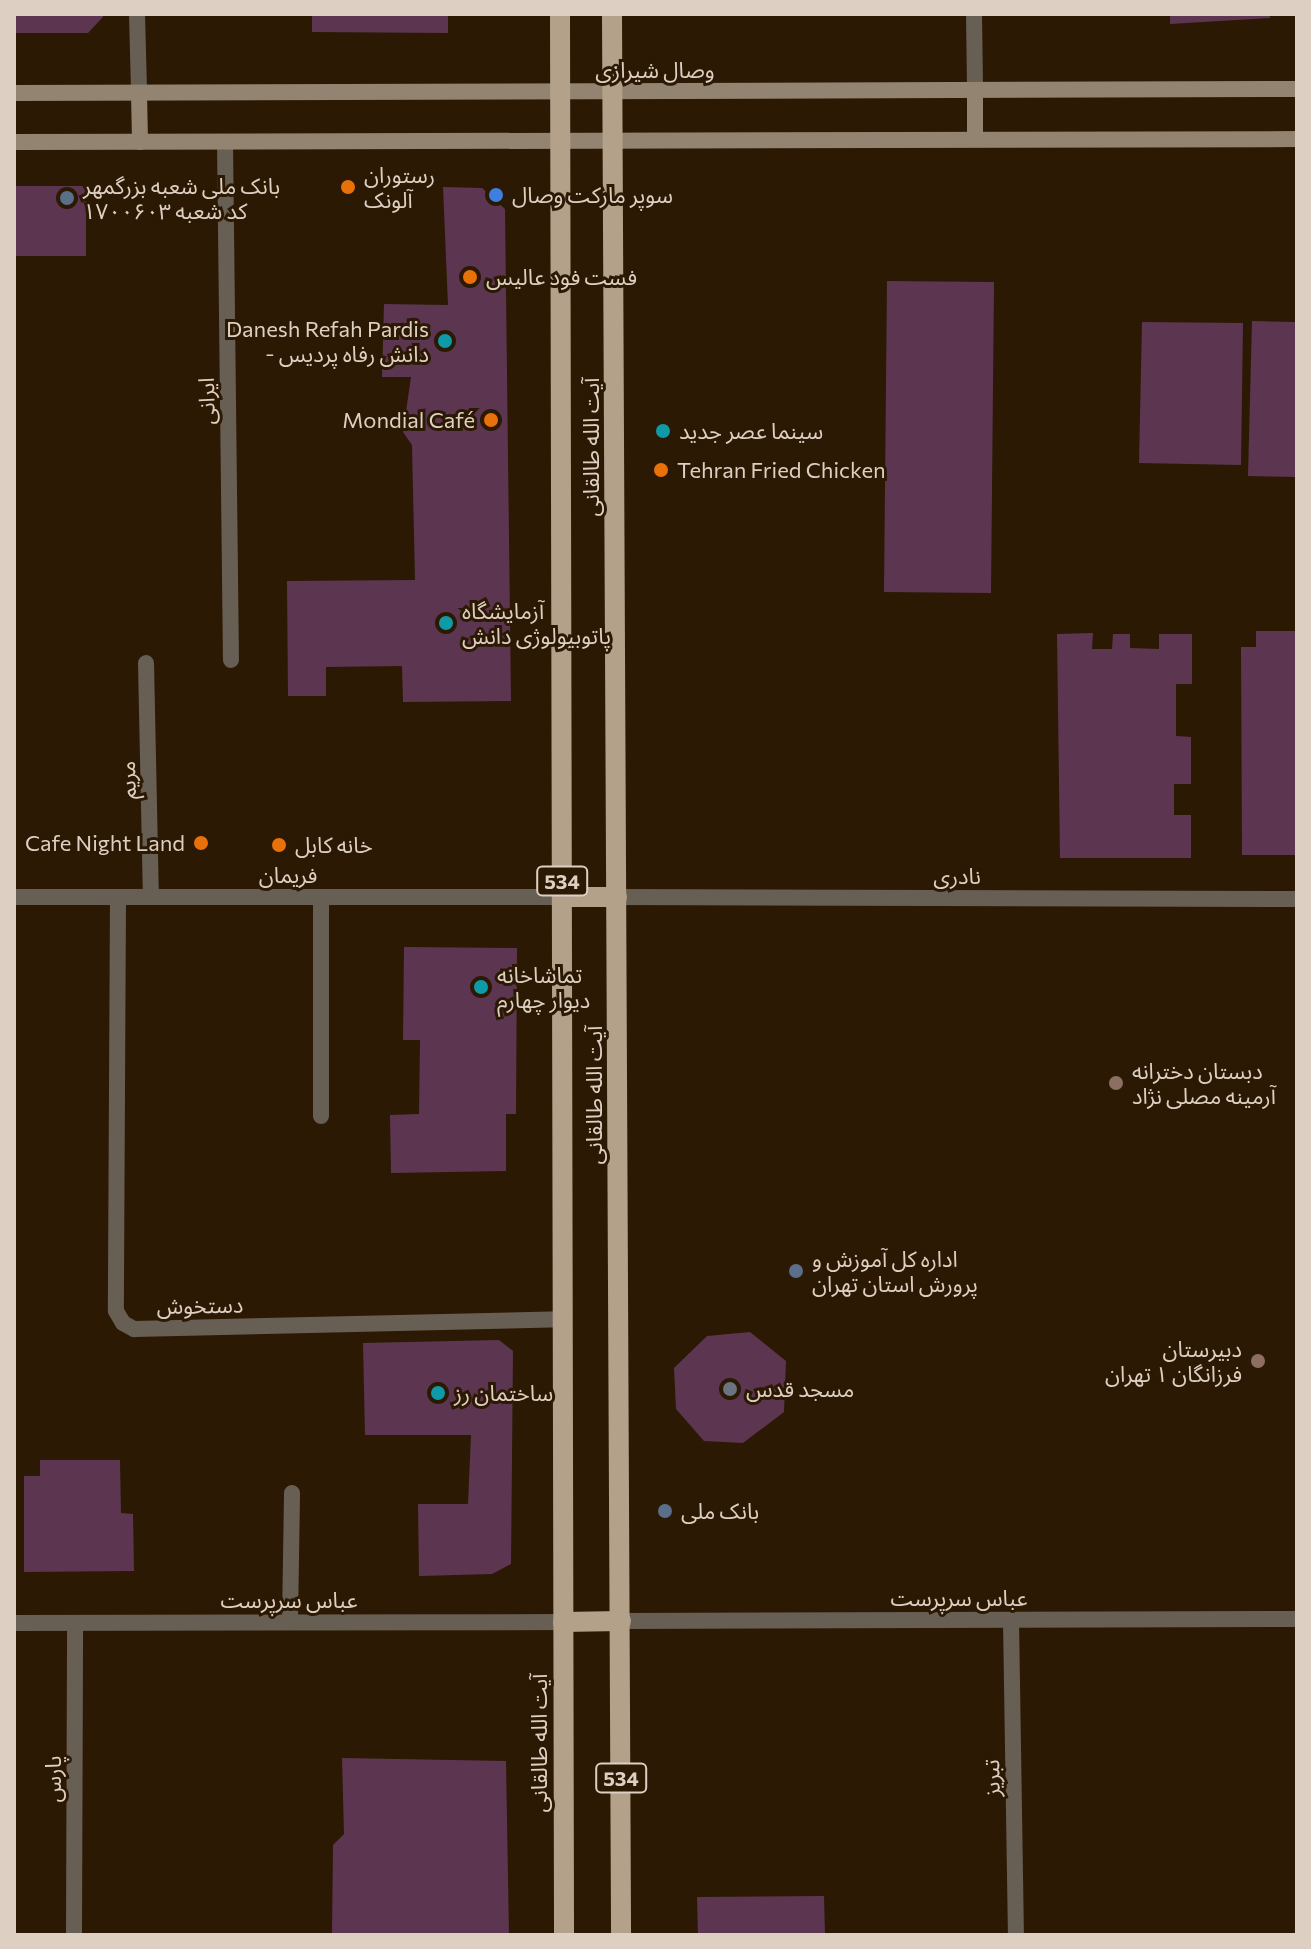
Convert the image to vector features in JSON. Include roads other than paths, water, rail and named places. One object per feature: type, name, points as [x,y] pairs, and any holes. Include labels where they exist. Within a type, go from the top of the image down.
[{"type":"main road","name":"آیت الله طالقانی","points":[[560,14],[564,1935]]},
{"type":"main road","name":"آیت الله طالقانی","points":[[612,14],[621,1935]]},
{"type":"main road","name":"وصال شیرازی","points":[[14,93],[1297,89]]},
{"type":"main road","points":[[975,90],[975,139]]},
{"type":"main road","points":[[139,93],[140,142]]},
{"type":"main road","points":[[14,142],[1297,139]]},
{"type":"main road","points":[[562,897],[617,897]]},
{"type":"main road","points":[[563,1622],[621,1621]]},
{"type":"street","points":[[137,14],[139,93]]},
{"type":"street","points":[[974,14],[975,90]]},
{"type":"street","name":"ایرانی","points":[[225,142],[231,660]]},
{"type":"street","name":"مریم","points":[[146,663],[151,897]]},
{"type":"street","name":"فریمان","points":[[14,897],[562,897]]},
{"type":"street","name":"دستخوش","points":[[118,897],[116,1311],[123,1323],[562,1319]]},
{"type":"street","points":[[321,897],[321,1116]]},
{"type":"street","name":"نادری","points":[[617,897],[1297,899]]},
{"type":"street","points":[[290,1622],[292,1493]]},
{"type":"street","name":"عباس سرپرست","points":[[621,1621],[1297,1619]]},
{"type":"street","name":"تبریز","points":[[1011,1620],[1016,1935]]},
{"type":"street","name":"عباس سرپرست","points":[[14,1623],[563,1622]]},
{"type":"street","name":"پارس","points":[[74,1935],[75,1623]]},
{"type":"place","name":"رستوران آلونک","points":[[348,187]]},
{"type":"place","name":"سوپر مارکت وصال","points":[[496,195]]},
{"type":"place","name":"بانک ملی شعبه بزرگمهر کد شعبه ۱۷۰۰۶۰۳","points":[[67,198]]},
{"type":"place","name":"فست فود عالیس","points":[[470,277]]},
{"type":"place","name":"Danesh Refah Pardis - دانش رفاه پردیس","points":[[445,341]]},
{"type":"place","name":"Mondial Café","points":[[491,420]]},
{"type":"place","name":"سینما عصر جدید","points":[[663,431]]},
{"type":"place","name":"Tehran Fried Chicken","points":[[661,470]]},
{"type":"place","name":"آزمایشگاه پاتوبیولوژی دانش","points":[[446,623]]},
{"type":"place","name":"Cafe Night Land","points":[[201,843]]},
{"type":"place","name":"خانه کابل","points":[[279,845]]},
{"type":"place","name":"تماشاخانه دیوار چهارم","points":[[481,987]]},
{"type":"place","name":"دبستان دخترانه آرمینه مصلی نژاد","points":[[1116,1083]]},
{"type":"place","name":"اداره کل آموزش و پرورش استان تهران","points":[[796,1271]]},
{"type":"place","name":"دبیرستان فرزانگان ۱ تهران","points":[[1258,1361]]},
{"type":"place","name":"مسجد قدس","points":[[730,1389]]},
{"type":"place","name":"ساختمان رز","points":[[438,1393]]},
{"type":"place","name":"بانک ملی","points":[[665,1511]]}]
